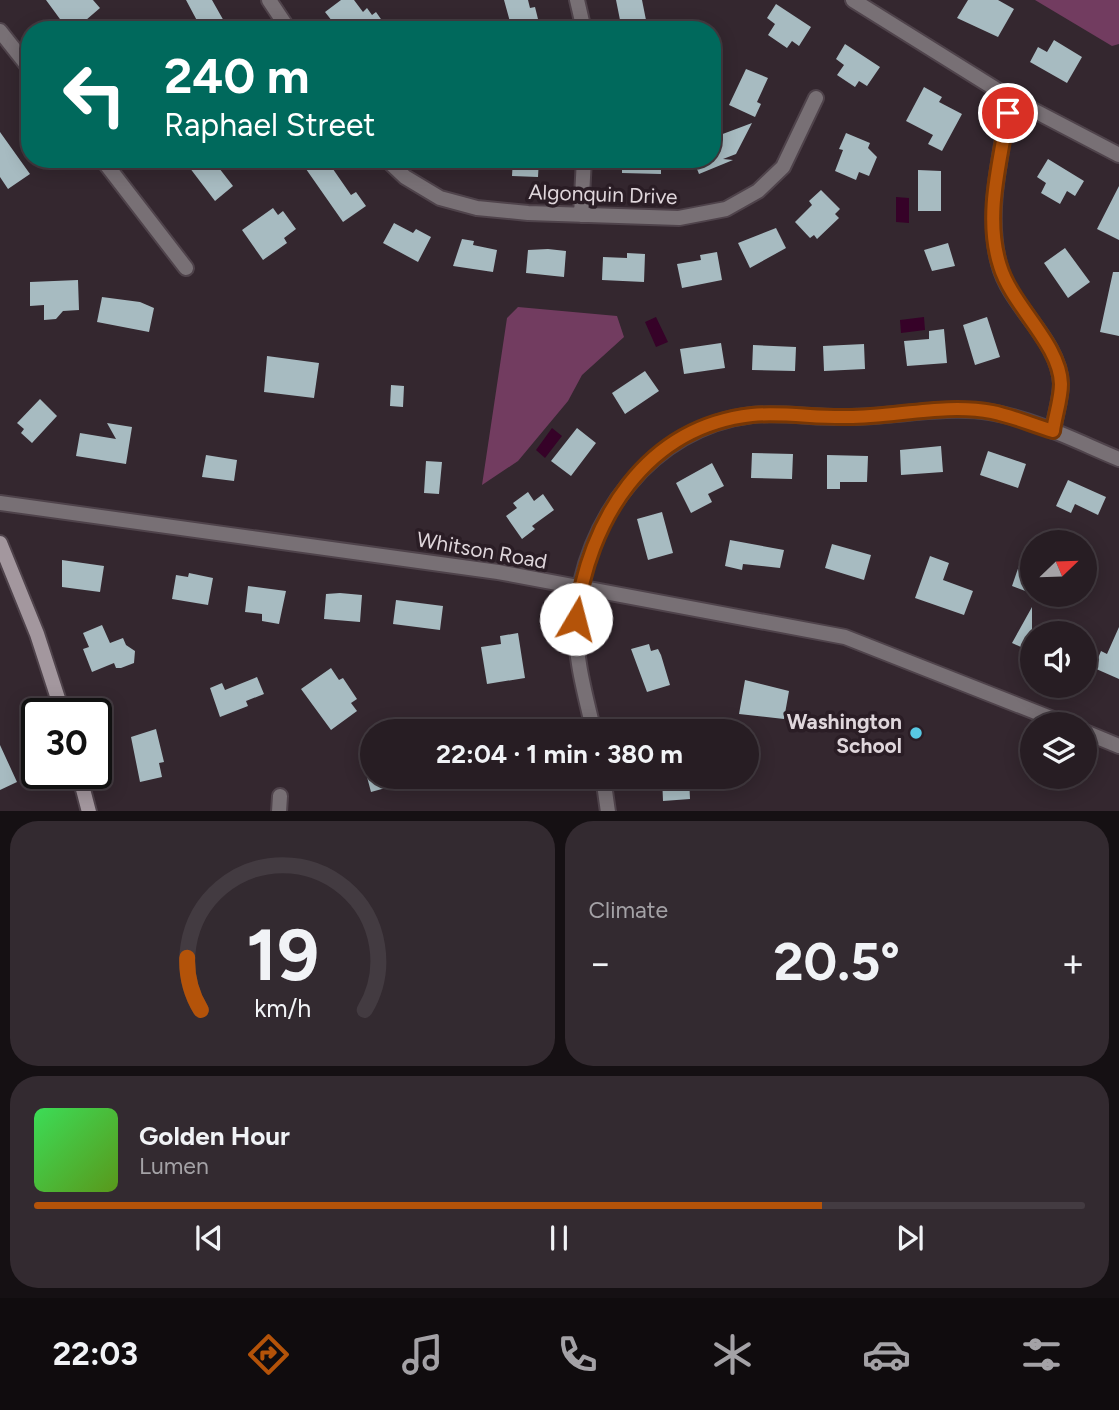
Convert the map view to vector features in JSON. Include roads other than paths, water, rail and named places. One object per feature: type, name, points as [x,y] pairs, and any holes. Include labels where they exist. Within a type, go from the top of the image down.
[{"type":"street","points":[[270,0],[283,21]]},
{"type":"street","points":[[577,0],[582,21]]},
{"type":"street","points":[[853,0],[1010,99],[1119,155]]},
{"type":"street","points":[[0,31],[21,58]]},
{"type":"street","name":"Algonquin Drive","points":[[396,168],[405,177],[440,198],[477,208],[679,218],[726,209],[758,191],[783,167],[816,98]]},
{"type":"street","points":[[1010,99],[993,223],[999,266],[1014,299],[1051,352],[1061,383],[1053,431]]},
{"type":"street","points":[[109,168],[186,268]]},
{"type":"street","points":[[581,215],[584,168]]},
{"type":"street","points":[[591,719],[580,670],[576,619],[580,589],[598,533],[622,493],[646,462],[683,436],[717,423],[753,415],[849,417],[960,410],[991,412],[1053,431],[1119,459]]},
{"type":"street","name":"Whitson Road","points":[[0,503],[498,572],[845,637],[1036,712]]},
{"type":"street","points":[[0,544],[37,634],[58,698]]},
{"type":"street","points":[[1097,737],[1119,746]]},
{"type":"street","points":[[83,789],[89,811]]},
{"type":"street","points":[[605,789],[608,811]]},
{"type":"street","points":[[279,811],[280,796]]},
{"type":"place","name":"Washington School","points":[[916,733]]}]
